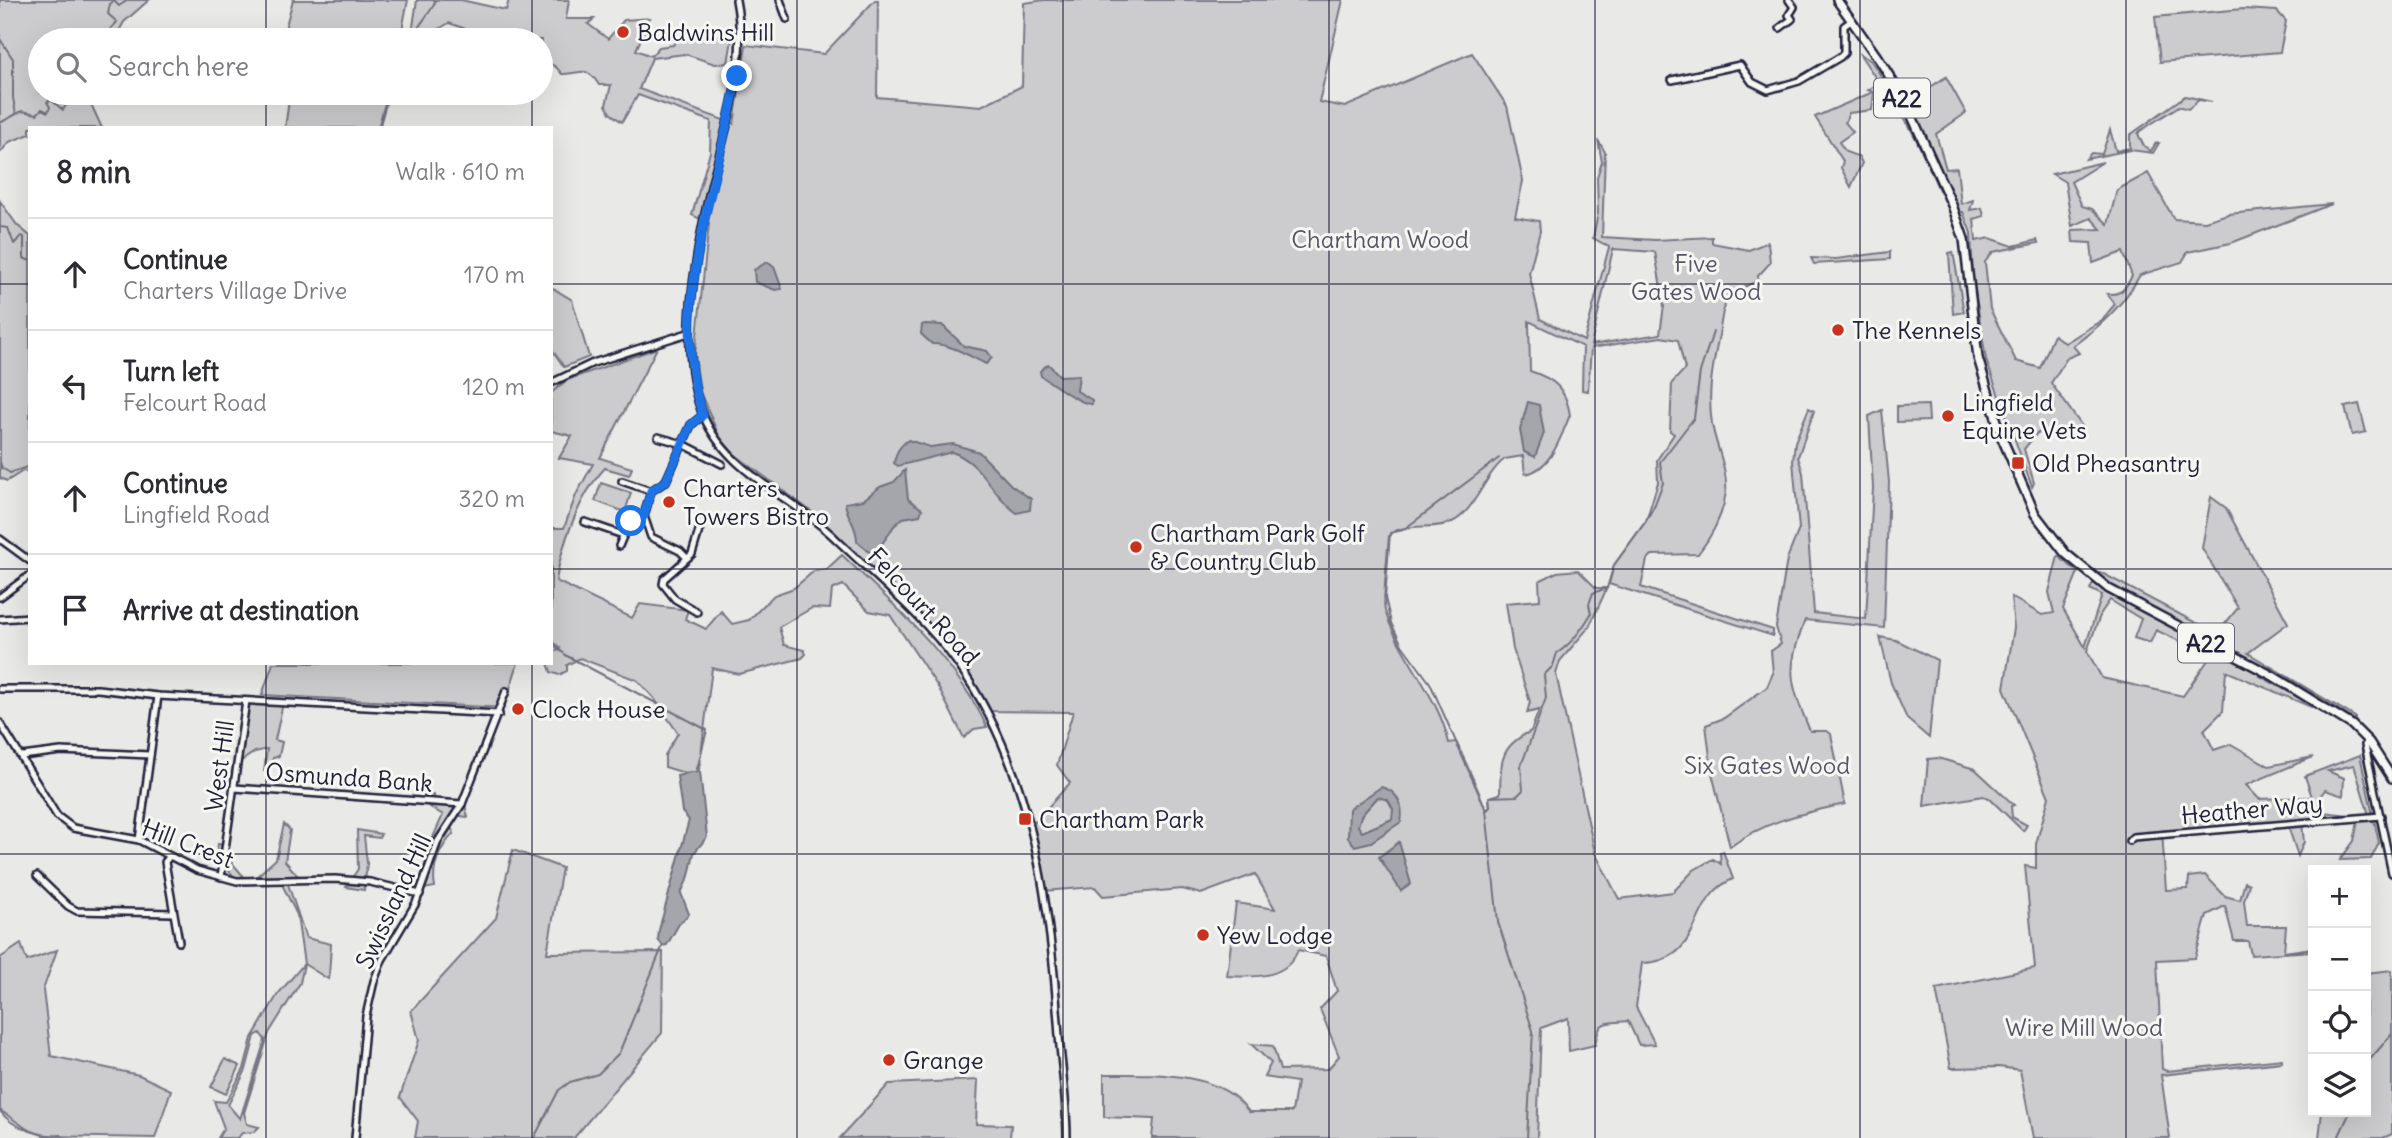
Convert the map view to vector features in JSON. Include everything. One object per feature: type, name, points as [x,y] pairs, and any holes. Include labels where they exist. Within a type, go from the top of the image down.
[{"type":"highway","name":"A22","points":[[1837,0],[1906,103],[1952,205],[1964,239],[1978,358],[2002,438],[2035,514],[2065,553],[2109,589],[2273,676],[2336,714],[2369,741],[2392,778]]},
{"type":"street","name":"Felcourt Road","points":[[736,0],[739,16],[737,76],[728,129],[709,197],[688,333],[691,373],[703,415],[728,457],[830,532],[936,638],[972,685],[997,731],[1023,795],[1044,891],[1055,982],[1067,1138]]},
{"type":"street","points":[[779,0],[787,19]]},
{"type":"street","points":[[1780,29],[1792,19],[1789,15],[1794,7],[1789,0]]},
{"type":"street","points":[[1671,80],[1740,65],[1752,82],[1768,90],[1778,89],[1840,57],[1844,53],[1844,26],[1851,21]]},
{"type":"street","points":[[553,382],[593,363],[688,333]]},
{"type":"street","points":[[687,558],[680,551],[651,537],[644,516],[651,491],[666,481],[691,425],[703,415]]},
{"type":"street","points":[[657,437],[683,444],[722,464]]},
{"type":"street","points":[[622,481],[651,491]]},
{"type":"street","points":[[619,546],[629,522],[644,516]]},
{"type":"street","points":[[697,612],[675,598],[663,584],[664,579],[692,554],[702,521]]},
{"type":"street","points":[[585,522],[623,535]]},
{"type":"street","points":[[0,539],[28,560]]},
{"type":"street","points":[[0,597],[28,577]]},
{"type":"street","points":[[0,619],[28,617]]},
{"type":"street","points":[[0,689],[99,690],[158,696],[499,714]]},
{"type":"street","name":"Swissland Hill","points":[[355,1138],[366,1016],[374,981],[382,960],[420,894],[438,841],[461,804],[506,691]]},
{"type":"street","points":[[139,841],[158,696]]},
{"type":"street","name":"West Hill","points":[[221,877],[246,701]]},
{"type":"street","name":"Hill Crest","points":[[0,723],[64,823],[81,831],[139,841],[169,857],[221,877],[262,882],[335,879],[370,882],[420,894]]},
{"type":"street","points":[[2369,741],[2365,745],[2392,873]]},
{"type":"street","points":[[22,757],[61,751],[150,755]]},
{"type":"street","name":"Osmunda Bank","points":[[234,788],[461,804]]},
{"type":"street","name":"Heather Way","points":[[2129,841],[2133,837],[2152,835],[2381,816]]},
{"type":"street","points":[[169,857],[165,862],[179,942]]},
{"type":"street","points":[[37,876],[68,906],[77,911],[173,913]]},
{"type":"green space","points":[[0,0],[149,0],[121,28],[28,28],[28,105],[91,105],[101,126],[28,126],[28,135],[9,142],[0,153]]},
{"type":"green space","points":[[293,0],[408,0],[402,28],[285,28]]},
{"type":"green space","points":[[417,0],[461,0],[506,10],[509,0],[569,0],[566,19],[594,19],[588,24],[608,39],[624,20],[650,18],[636,50],[651,56],[659,47],[673,45],[679,36],[683,40],[684,27],[706,37],[733,34],[728,63],[715,64],[685,54],[652,58],[639,89],[734,124],[746,45],[824,54],[875,0],[878,0],[877,97],[981,106],[1022,86],[1024,3],[1044,0],[1343,0],[1319,102],[1345,107],[1472,53],[1507,106],[1523,181],[1515,217],[1539,221],[1540,231],[1529,273],[1540,319],[1584,341],[1609,247],[1593,238],[1598,213],[1597,177],[1602,162],[1598,140],[1605,152],[1602,237],[1655,240],[1712,237],[1712,243],[1749,250],[1768,242],[1770,263],[1758,276],[1758,281],[1731,295],[1724,306],[1715,357],[1710,390],[1711,412],[1726,483],[1725,501],[1720,517],[1698,554],[1652,555],[1647,560],[1641,587],[1773,630],[1773,636],[1609,584],[1614,565],[1646,521],[1658,482],[1657,460],[1674,434],[1670,431],[1672,383],[1685,369],[1678,340],[1661,337],[1591,348],[1588,391],[1582,390],[1583,347],[1529,321],[1530,371],[1558,386],[1566,398],[1570,415],[1554,451],[1542,466],[1525,474],[1523,456],[1505,459],[1467,510],[1452,522],[1437,526],[1410,527],[1394,531],[1389,536],[1385,611],[1400,645],[1437,708],[1449,743],[1456,742],[1458,745],[1486,810],[1490,807],[1489,797],[1500,794],[1502,764],[1507,749],[1531,731],[1539,710],[1527,713],[1530,702],[1513,649],[1506,603],[1540,600],[1539,581],[1557,572],[1578,570],[1596,588],[1607,588],[1589,627],[1560,661],[1556,674],[1595,853],[1619,899],[1673,892],[1694,870],[1713,859],[1721,864],[1720,853],[1723,851],[1733,879],[1718,888],[1708,900],[1687,941],[1677,952],[1662,960],[1642,963],[1636,1007],[1655,1044],[1639,1045],[1628,1021],[1604,1024],[1595,1045],[1569,1051],[1568,1018],[1541,1028],[1537,1138],[1152,1138],[1154,1119],[1104,1117],[1104,1074],[1183,1077],[1221,1088],[1236,1098],[1249,1112],[1292,1112],[1297,1082],[1264,1077],[1271,1063],[1251,1044],[1273,1046],[1280,1070],[1328,1069],[1339,1056],[1320,1009],[1337,991],[1326,956],[1298,950],[1293,960],[1277,972],[1258,976],[1227,976],[1236,903],[1275,909],[1255,874],[1201,894],[1182,889],[1103,896],[1095,887],[1043,891],[1031,826],[1070,783],[1057,765],[1073,712],[987,711],[972,685],[936,638],[812,512],[733,453],[719,436],[700,392],[695,355],[709,223],[692,215],[710,152],[711,121],[638,95],[622,122],[610,113],[606,105],[611,85],[599,85],[586,72],[562,74],[553,65],[553,28],[463,28],[449,23],[440,28],[413,28]],"holes":[[[1613,249],[1655,252],[1664,306],[1660,334],[1591,345]]]},
{"type":"green space","points":[[2243,9],[2277,11],[2286,21],[2280,52],[2160,62],[2155,17]]},
{"type":"green space","points":[[1859,53],[1871,61],[1901,106],[1946,77],[1966,113],[1936,134],[1946,169],[1957,168],[1961,204],[1973,200],[1970,210],[1982,208],[1984,216],[1974,219],[1976,241],[1990,238],[2013,246],[2037,240],[2038,243],[1993,252],[1985,262],[1990,309],[2016,361],[2040,368],[2054,335],[2065,343],[2102,320],[2115,304],[2107,294],[2122,290],[2132,276],[2123,252],[2093,263],[2091,243],[2073,242],[2072,230],[2101,229],[2091,218],[2072,226],[2065,182],[2052,174],[2103,162],[2071,182],[2082,206],[2092,209],[2108,224],[2117,190],[2148,173],[2174,219],[2205,221],[2228,214],[2332,204],[2231,243],[2188,252],[2182,262],[2140,275],[2111,314],[2073,346],[2079,353],[2067,358],[2051,383],[2084,429],[2037,433],[2024,449],[2034,483],[2032,487],[1986,360],[1973,278],[1971,233],[1963,212],[1960,212],[1949,189],[1939,190],[1905,120],[1885,98],[1874,92],[1872,110],[1849,113],[1845,122],[1853,132],[1839,142],[1846,152],[1859,157],[1862,163],[1851,187],[1841,168],[1843,161],[1815,117],[1873,92],[1868,90],[1879,83]]},
{"type":"green space","points":[[2185,96],[2212,102],[2199,100],[2188,109],[2179,106],[2140,131],[2138,134],[2144,146],[2151,151],[2156,143],[2159,143],[2153,153],[2130,150],[2086,159],[2091,153],[2102,154],[2110,130],[2116,151],[2130,148],[2130,135]]},
{"type":"green space","points":[[288,105],[385,105],[379,126],[285,126]]},
{"type":"green space","points":[[0,201],[17,225],[28,234],[28,472],[23,471],[7,481],[0,478]]},
{"type":"green space","points":[[1890,252],[1890,259],[1814,264],[1811,258],[1836,259]]},
{"type":"green space","points":[[1953,252],[1964,312],[1953,314],[1949,253]]},
{"type":"green space","points":[[553,288],[572,300],[589,357],[564,367],[553,351]]},
{"type":"green space","points":[[657,348],[600,458],[632,468],[629,475],[605,468],[596,479],[573,521],[562,552],[556,581],[632,618],[640,604],[688,610],[685,619],[706,629],[721,611],[732,624],[749,620],[774,595],[794,588],[814,571],[827,569],[842,555],[941,655],[973,701],[987,727],[974,729],[964,738],[938,687],[890,615],[869,611],[843,585],[832,590],[830,609],[812,608],[779,627],[784,645],[804,650],[806,654],[802,658],[739,674],[712,668],[698,777],[665,767],[665,755],[678,733],[653,697],[637,680],[580,658],[567,665],[567,671],[559,675],[551,672],[549,665],[553,665],[553,653],[560,648],[553,642],[553,528],[564,528],[576,495],[593,464],[559,458],[572,436],[553,431],[553,391],[567,380]]},
{"type":"green space","points":[[2359,404],[2366,432],[2352,435],[2345,407]]},
{"type":"green space","points":[[1928,405],[1929,421],[1897,422],[1897,406]]},
{"type":"green space","name":"Six Gates Wood","points":[[1809,408],[1814,411],[1798,457],[1803,473],[1814,613],[1866,619],[1873,488],[1869,416],[1882,410],[1889,482],[1884,628],[1805,620],[1795,652],[1792,676],[1794,687],[1810,731],[1827,731],[1831,734],[1845,804],[1771,824],[1730,847],[1712,773],[1706,725],[1724,718],[1767,687],[1773,673],[1771,651],[1781,644],[1776,627],[1787,559],[1799,529],[1793,461],[1795,442]]},
{"type":"green space","points":[[601,483],[631,493],[625,512],[595,501]]},
{"type":"green space","name":"Wire Mill Wood","points":[[2211,497],[2226,508],[2288,623],[2248,653],[2355,717],[2355,720],[2270,667],[2260,676],[2312,705],[2311,707],[2226,671],[2223,711],[2204,730],[2214,750],[2231,744],[2269,766],[2313,757],[2246,785],[2259,799],[2312,797],[2305,776],[2360,755],[2379,843],[2371,859],[2340,860],[2354,841],[2358,821],[2369,815],[2354,765],[2328,771],[2344,778],[2343,796],[2325,790],[2321,795],[2322,812],[2350,815],[2346,821],[2302,824],[2304,842],[2298,856],[2288,826],[2267,823],[2162,831],[2166,890],[2188,889],[2189,877],[2205,875],[2225,896],[2240,900],[2245,882],[2249,884],[2244,901],[2247,926],[2286,926],[2284,952],[2308,949],[2308,951],[2251,955],[2248,941],[2234,941],[2225,906],[2207,915],[2195,958],[2157,960],[2162,1069],[2167,1071],[2282,1059],[2282,1062],[2161,1075],[2170,1138],[2033,1138],[2020,1070],[1999,1067],[1951,1068],[1936,989],[2035,968],[2025,866],[2036,868],[2036,844],[2049,797],[2004,688],[2014,628],[2011,597],[2042,615],[2054,613],[2049,592],[2058,556],[2078,572],[2063,609],[2085,647],[2102,595],[2090,589],[2100,572],[2196,623],[2220,630],[2238,608],[2202,548]],"holes":[[[2110,600],[2141,619],[2134,638],[2150,643],[2156,630],[2211,656],[2183,696],[2102,678],[2087,651],[2101,613]]]},
{"type":"green space","points":[[1880,637],[1896,640],[1937,660],[1929,738],[1907,719],[1891,683]]},
{"type":"green space","points":[[272,665],[517,665],[504,708],[262,695]]},
{"type":"green space","points":[[246,701],[283,703],[275,740],[282,742],[279,756],[273,758],[267,774],[264,771],[267,749],[255,752],[238,763]]},
{"type":"green space","points":[[1938,758],[1975,769],[2014,805],[2011,806],[2012,817],[2027,825],[2023,831],[1989,798],[1983,796],[1924,806],[1928,759]]},
{"type":"green space","points":[[424,795],[433,795],[435,802],[465,805],[468,817],[453,815],[448,822],[454,833],[438,858],[434,872],[435,887],[424,889],[420,884],[431,842],[443,815],[427,805]]},
{"type":"green space","points":[[284,824],[290,830],[285,861],[304,883],[288,884],[306,938],[331,944],[328,979],[304,964],[297,915],[279,878],[236,879],[216,856],[218,844],[228,846],[227,857],[244,877],[256,877],[276,859]]},
{"type":"green space","points":[[357,830],[381,834],[379,838],[364,836],[367,863],[364,890],[346,887],[358,869]]},
{"type":"green space","points":[[513,850],[562,868],[547,953],[663,952],[662,1033],[574,1138],[415,1138],[418,1121],[400,1097],[419,1040],[411,1011],[496,918]]},
{"type":"green space","points":[[21,944],[27,961],[57,950],[43,990],[51,1056],[139,1075],[171,1090],[155,1138],[45,1136],[27,1129],[0,1110],[0,958]]},
{"type":"green space","points":[[304,964],[300,983],[269,1033],[244,1113],[247,1124],[259,1127],[254,1132],[242,1133],[238,1138],[218,1138],[224,1128],[214,1101],[226,1102],[244,1069],[252,1038],[278,994]],"holes":[[[260,1033],[265,1040],[240,1119],[228,1105],[246,1070],[255,1036]]]},
{"type":"green space","points":[[2392,970],[2392,1134],[2383,1138],[2319,1138],[2321,1117],[2371,1117],[2371,972]]},
{"type":"green space","points":[[225,1059],[240,1066],[226,1094],[211,1087]]},
{"type":"green space","points":[[978,1080],[976,1124],[1011,1125],[1010,1138],[840,1138],[889,1084]]},
{"type":"shaded area","points":[[767,262],[774,267],[782,289],[775,290],[755,282],[754,270]]},
{"type":"shaded area","points":[[922,325],[942,325],[964,346],[987,351],[992,358],[986,364],[953,348],[932,344],[921,334]]},
{"type":"shaded area","points":[[1048,364],[1060,376],[1079,375],[1077,391],[1092,400],[1092,404],[1074,397],[1041,376],[1040,371]]},
{"type":"shaded area","points":[[1528,402],[1539,405],[1544,433],[1535,457],[1524,452],[1520,430]]},
{"type":"shaded area","points":[[908,440],[930,447],[953,444],[979,452],[1011,485],[1031,499],[1030,510],[1017,513],[1000,498],[972,464],[952,452],[898,466],[894,463],[896,456],[900,447]]},
{"type":"shaded area","points":[[905,470],[908,499],[922,509],[920,515],[903,518],[894,526],[874,556],[857,541],[845,503],[863,500],[880,487],[894,482]]},
{"type":"shaded area","points":[[700,772],[707,837],[694,853],[689,876],[681,893],[689,914],[679,924],[667,945],[663,946],[658,940],[659,930],[689,820],[682,812],[677,776]]},
{"type":"shaded area","points":[[1381,787],[1396,796],[1402,810],[1401,822],[1371,842],[1355,846],[1348,838],[1349,809]],"holes":[[[1378,797],[1388,800],[1393,809],[1392,819],[1362,832],[1358,826],[1361,816]]]},
{"type":"shaded area","points":[[1399,842],[1411,884],[1401,891],[1379,857]]},
{"type":"waterway","points":[[111,28],[117,22],[108,14],[110,4],[114,1],[119,6],[128,0]]},
{"type":"waterway","points":[[418,28],[436,0]]},
{"type":"waterway","points":[[0,39],[13,59],[13,98],[16,114]]},
{"type":"waterway","points":[[0,123],[22,111],[37,114],[42,109],[48,112],[49,105]]},
{"type":"waterway","points":[[57,105],[63,110],[66,105]]},
{"type":"waterway","points":[[380,126],[386,105]]},
{"type":"waterway","points":[[0,227],[8,228],[14,244],[21,236],[24,237],[24,258],[28,260]]},
{"type":"waterway","points":[[1487,810],[1490,807],[1489,797],[1517,796],[1523,790],[1521,766],[1546,698],[1544,675],[1553,666],[1557,653],[1572,641],[1588,620],[1593,593],[1607,588],[1614,565],[1655,504],[1663,483],[1660,462],[1694,418],[1700,372],[1713,332]]},
{"type":"waterway","points":[[1499,458],[1403,530],[1390,533],[1385,598],[1391,623],[1402,645],[1430,683],[1486,810],[1498,922],[1533,1031],[1527,1138]]},
{"type":"waterway","points":[[0,462],[2,468],[10,473],[28,467]]},
{"type":"waterway","points":[[553,645],[567,656],[707,730],[696,773]]},
{"type":"waterway","points":[[534,1138],[559,1090],[570,1082],[598,1074],[619,1053],[663,945]]},
{"type":"waterway","points":[[2371,1058],[2392,1034]]},
{"type":"waterway","points":[[0,1111],[19,1127],[61,1135],[64,1138]]},
{"type":"waterway","points":[[2338,1138],[2348,1117]]},
{"type":"place","name":"Baldwins Hill","points":[[623,32]]},
{"type":"place","name":"The Kennels","points":[[1838,330]]},
{"type":"place","name":"Lingfield Equine Vets","points":[[1948,416]]},
{"type":"place","name":"Old Pheasantry","points":[[2018,463]]},
{"type":"place","name":"Charters Towers Bistro","points":[[669,502]]},
{"type":"place","name":"Chartham Park Golf & Country Club","points":[[1136,547]]},
{"type":"place","name":"Clock House","points":[[518,709]]},
{"type":"place","name":"Chartham Park","points":[[1025,819]]},
{"type":"place","name":"Yew Lodge","points":[[1203,935]]},
{"type":"place","name":"Grange","points":[[889,1060]]},
{"type":"route","points":[[631,521],[644,516],[651,491],[666,481],[691,425],[703,415],[691,373],[688,333],[709,197],[728,129],[737,76]]},
{"type":"park label","name":"Chartham Wood","points":[[1380,239]]},
{"type":"park label","name":"Five Gates Wood","points":[[1696,277]]}]
